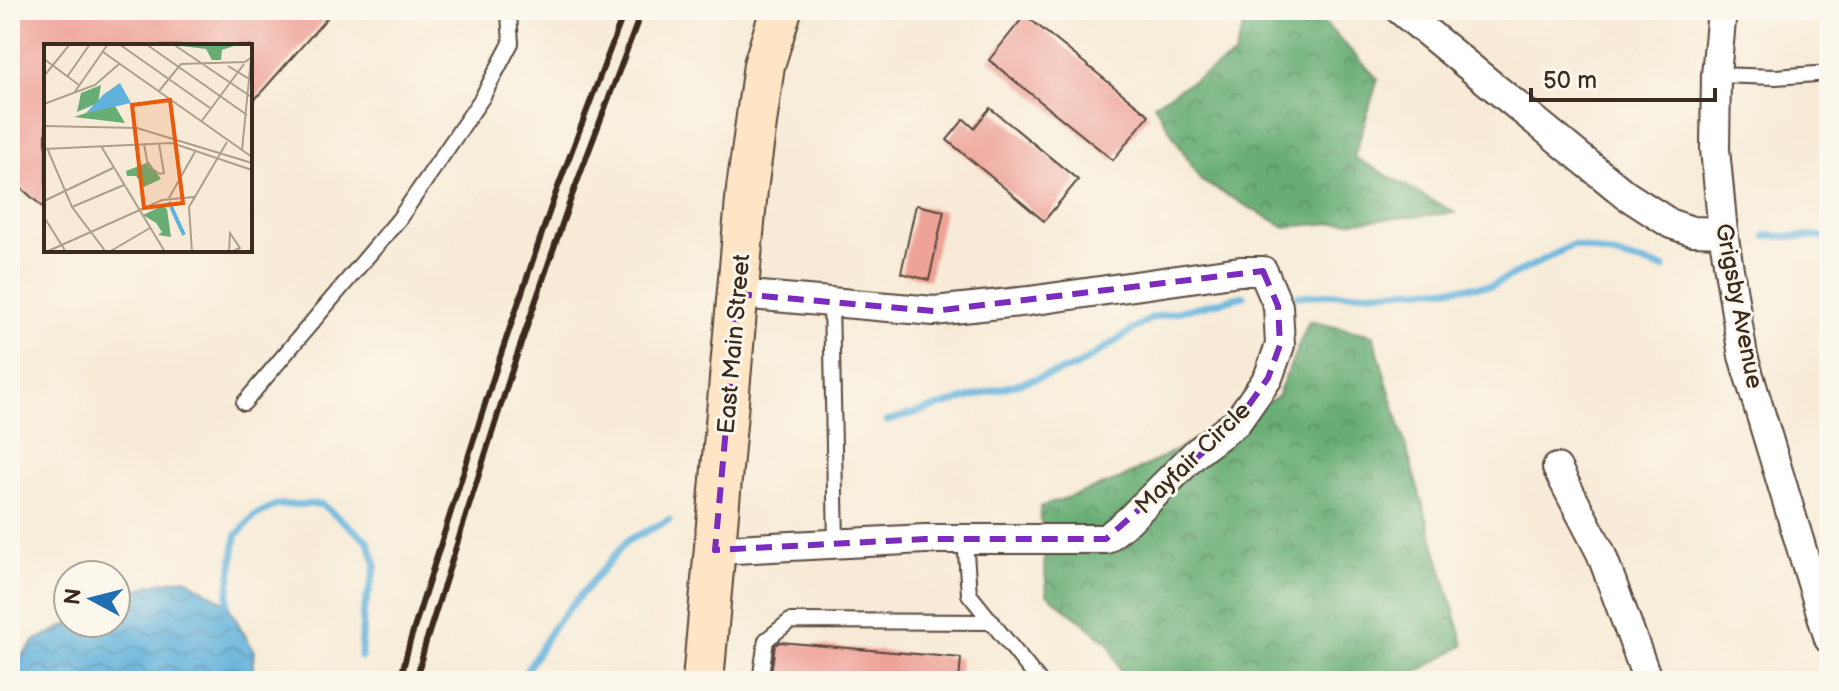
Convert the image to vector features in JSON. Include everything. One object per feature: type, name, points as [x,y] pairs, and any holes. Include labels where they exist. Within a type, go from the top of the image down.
[{"type":"main road","name":"East Main Street","points":[[703,681],[757,109],[764,65],[781,10]]},
{"type":"street","points":[[1400,10],[1635,201],[1671,224],[1692,231],[1723,232]]},
{"type":"street","name":"Grigsby Avenue","points":[[1722,10],[1716,75],[1715,149],[1723,232],[1743,356],[1829,639]]},
{"type":"street","name":"Mayfair Circle","points":[[715,550],[965,539],[1106,539],[1196,453],[1237,422],[1268,378],[1280,345],[1278,306],[1263,271],[1240,271],[1044,300],[934,311],[738,294]]},
{"type":"street","points":[[1557,468],[1601,553],[1648,681]]},
{"type":"lane","points":[[244,403],[399,219],[482,98],[511,43],[509,15],[504,10]]},
{"type":"lane","points":[[1716,75],[1776,77],[1829,73]]},
{"type":"lane","points":[[831,302],[836,543]]},
{"type":"lane","points":[[965,539],[969,594],[1039,681]]},
{"type":"lane","points":[[760,681],[766,640],[790,621],[992,622]]},
{"type":"highlighted area","points":[[1263,271],[1278,306],[1280,345],[1268,378],[1237,422],[1106,539],[925,539],[715,550],[738,294],[934,311]]},
{"type":"green space","points":[[1249,10],[1312,10],[1378,79],[1354,157],[1455,213],[1285,227],[1201,181],[1154,104],[1234,56]]},
{"type":"green space","points":[[1309,321],[1373,335],[1464,645],[1402,681],[1124,681],[1109,643],[1047,594],[1040,507],[1121,479],[1277,397]]},
{"type":"water","points":[[185,578],[227,604],[254,651],[252,681],[10,681],[11,668],[36,640],[52,632],[52,639],[132,639],[132,593],[150,585]]},
{"type":"building","points":[[10,10],[334,10],[252,103],[252,44],[44,44],[44,208],[10,178]]},
{"type":"building","points":[[1025,15],[1149,115],[1113,160],[989,60]]},
{"type":"building","points":[[990,108],[1078,180],[1044,221],[947,140],[964,119],[974,128]]},
{"type":"building","points":[[916,205],[944,211],[929,280],[901,273]]},
{"type":"building","points":[[780,642],[961,658],[959,681],[770,681],[775,645]]},
{"type":"waterway","points":[[1766,236],[1829,237]]},
{"type":"waterway","points":[[1297,296],[1491,286],[1573,245],[1664,268]]},
{"type":"waterway","points":[[887,421],[1076,367],[1151,318],[1244,296]]},
{"type":"waterway","points":[[227,604],[236,536],[254,516],[276,505],[321,504],[368,541],[376,565],[363,614],[361,657]]},
{"type":"waterway","points":[[520,681],[554,626],[627,541],[669,520]]},
{"type":"railway","points":[[400,681],[498,363],[555,195],[625,10]]},
{"type":"railway","points":[[416,681],[513,367],[570,201],[642,10]]}]
